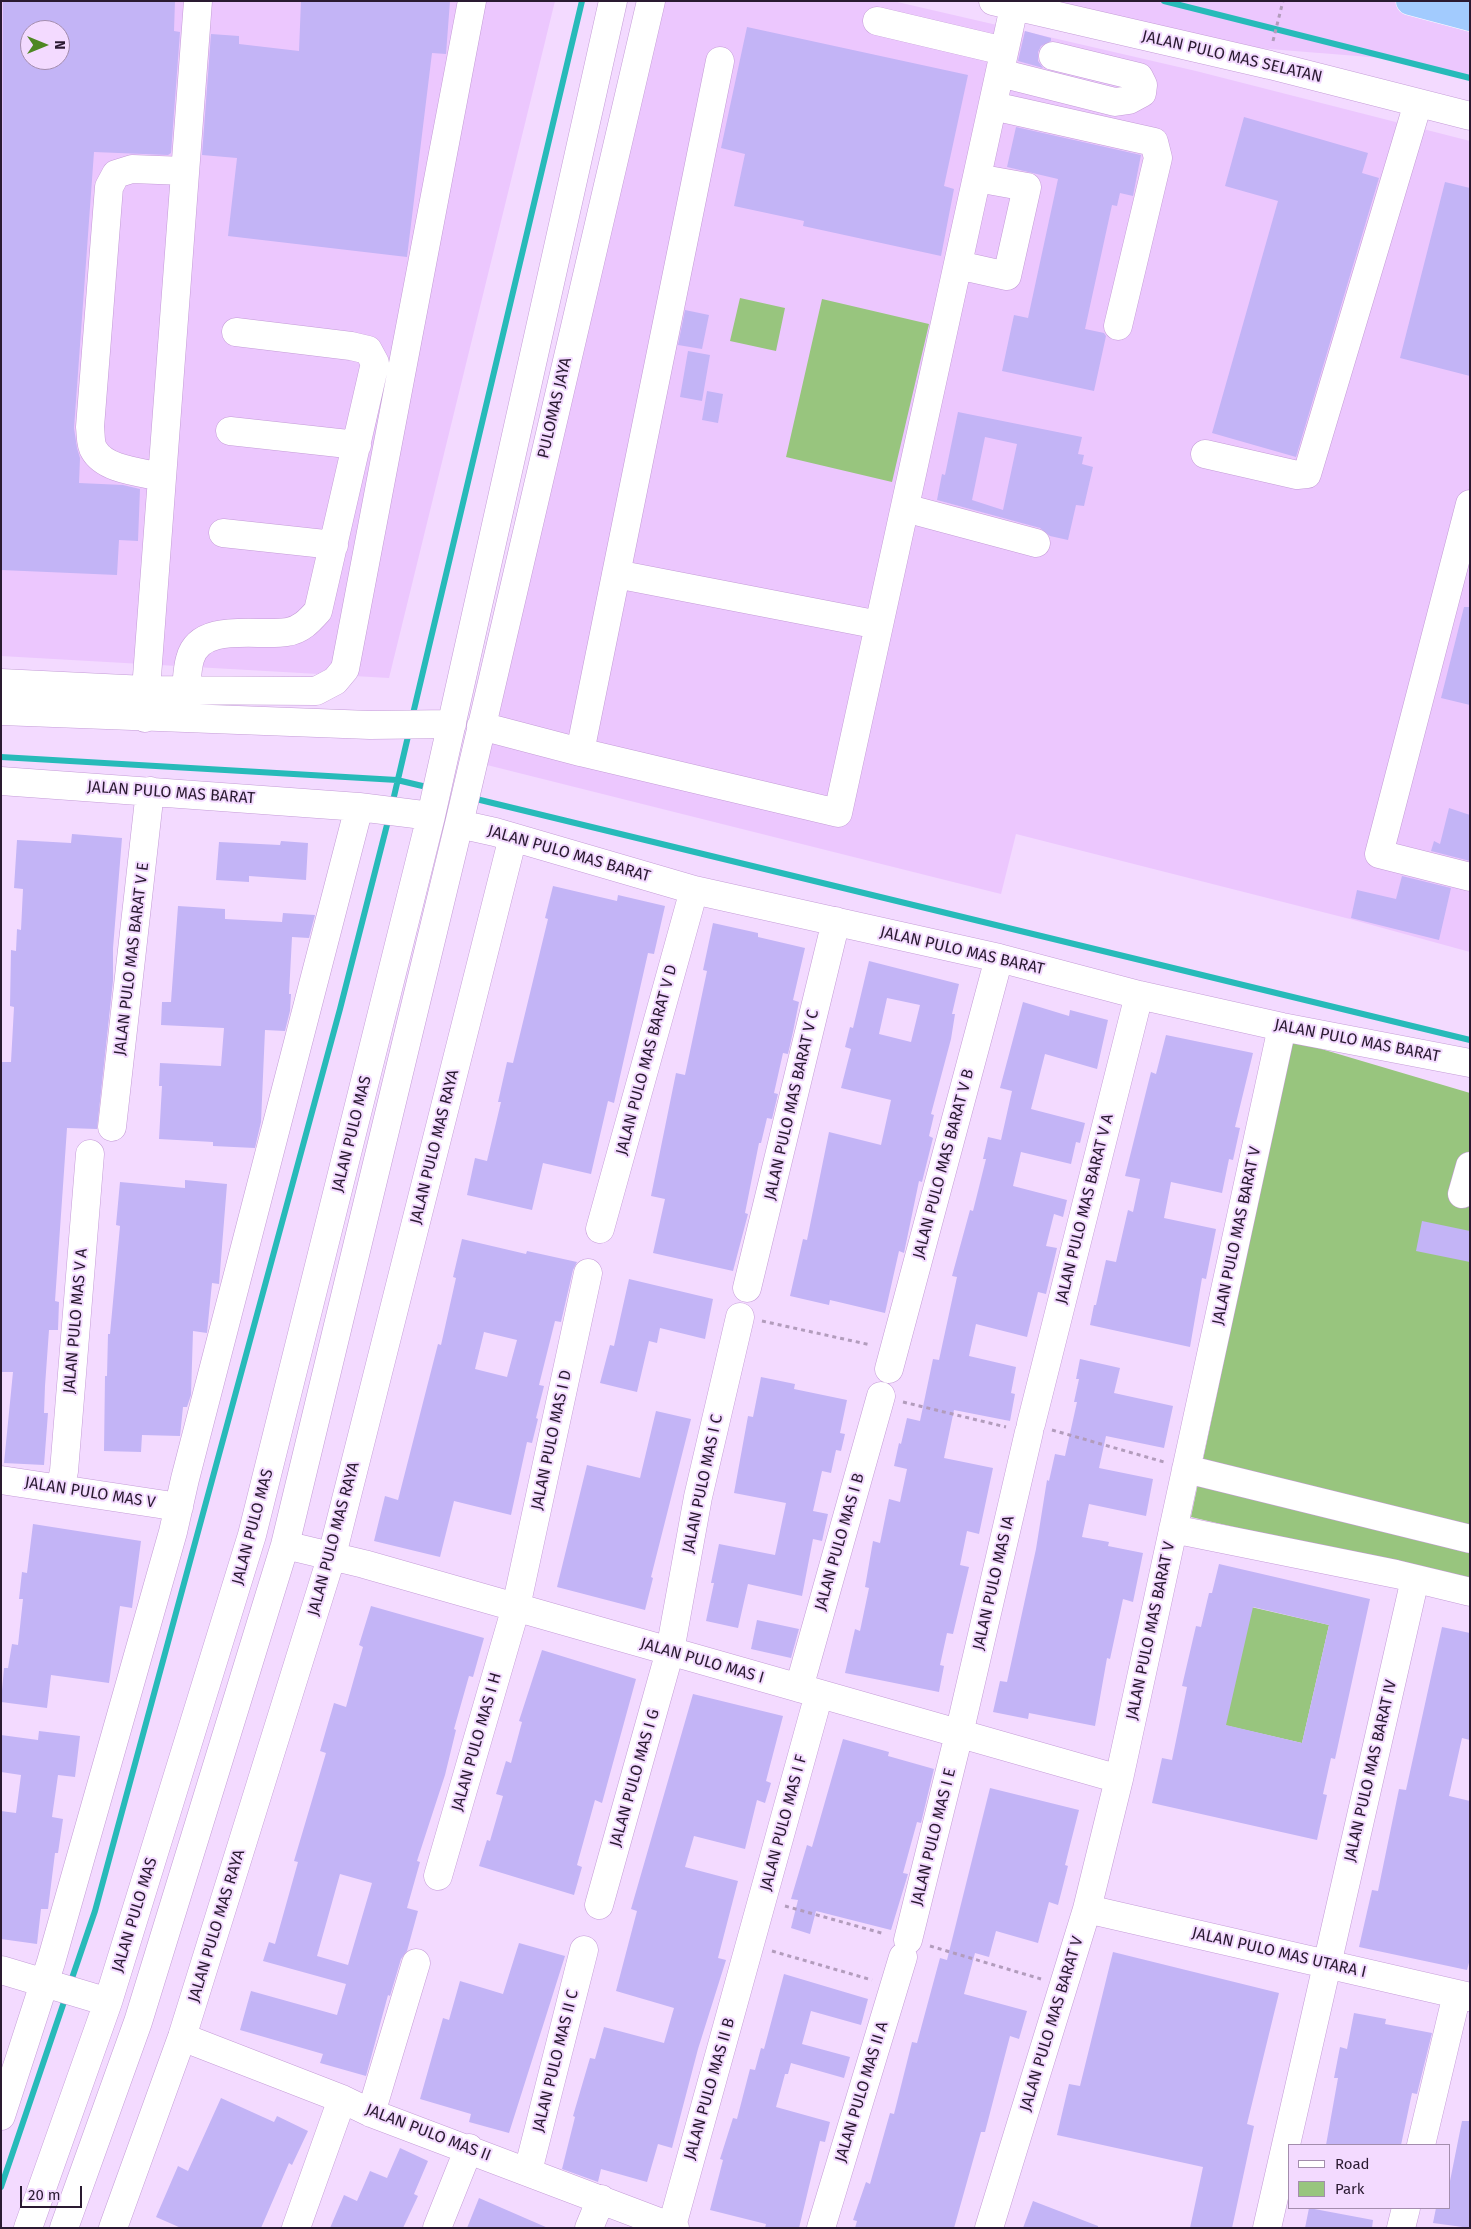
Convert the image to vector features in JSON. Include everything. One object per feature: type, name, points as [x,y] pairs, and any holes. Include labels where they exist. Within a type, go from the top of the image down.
[{"type":"highway","points":[[1410,1],[1470,17]]},
{"type":"highway","points":[[1462,1],[1470,3]]},
{"type":"street","points":[[144,718],[198,1]]},
{"type":"street","points":[[1,683],[146,690],[316,691],[335,681],[345,669],[472,1]]},
{"type":"street","name":"PULOMAS JAYA","points":[[428,814],[452,724],[614,1]]},
{"type":"street","name":"PULOMAS JAYA","points":[[480,827],[471,768],[651,1]]},
{"type":"street","points":[[481,726],[580,752],[838,813],[1002,62],[1003,4]]},
{"type":"street","name":"JALAN PULO MAS SELATAN","points":[[1003,4],[1270,65],[1470,116]]},
{"type":"street","points":[[1048,86],[1058,16]]},
{"type":"street","points":[[877,21],[1002,62],[1048,86],[1115,102],[1129,100],[1142,93],[1143,85],[1139,77],[1053,56]]},
{"type":"street","points":[[580,752],[720,61]]},
{"type":"street","points":[[1205,454],[1297,475],[1307,474],[1418,104]]},
{"type":"street","points":[[992,106],[1154,142],[1158,158],[1118,326]]},
{"type":"street","points":[[162,477],[115,466],[100,459],[93,448],[90,427],[109,187],[116,174],[132,169],[185,171]]},
{"type":"street","points":[[958,266],[1007,276],[1027,187],[977,178]]},
{"type":"street","points":[[186,690],[190,658],[200,643],[217,634],[287,632],[305,626],[318,611],[376,363],[368,350],[351,346],[236,332]]},
{"type":"street","points":[[230,431],[357,444]]},
{"type":"street","points":[[1470,504],[1379,854],[1470,877]]},
{"type":"street","points":[[905,508],[1036,543]]},
{"type":"street","points":[[223,532],[334,545]]},
{"type":"street","points":[[616,574],[879,625]]},
{"type":"street","points":[[1,711],[144,718],[388,725],[452,724]]},
{"type":"street","name":"JALAN PULO MAS BARAT","points":[[1,782],[150,791],[428,814]]},
{"type":"street","name":"JALAN PULO MAS BARAT V E","points":[[112,1127],[150,791]]},
{"type":"street","points":[[1,2116],[52,1984],[367,808]]},
{"type":"street","name":"JALAN PULO MAS","points":[[30,2222],[252,1535],[428,814]]},
{"type":"street","name":"JALAN PULO MAS BARAT","points":[[480,827],[694,890],[999,958],[1139,995],[1282,1027],[1470,1063]]},
{"type":"street","name":"JALAN PULO MAS","points":[[64,2228],[138,2022],[288,1546],[480,827]]},
{"type":"street","name":"JALAN PULO MAS RAYA","points":[[113,2228],[182,2037],[329,1555],[480,827]]},
{"type":"street","name":"JALAN PULO MAS BARAT V D","points":[[600,1229],[694,890]]},
{"type":"street","name":"JALAN PULO MAS BARAT V C","points":[[747,1288],[836,921]]},
{"type":"street","name":"JALAN PULO MAS BARAT V B","points":[[891,1360],[999,958]]},
{"type":"street","name":"JALAN PULO MAS BARAT V A","points":[[1030,1428],[1139,995]]},
{"type":"street","name":"JALAN PULO MAS BARAT V","points":[[989,2228],[1065,1986],[1087,1909],[1119,1779],[1282,1027]]},
{"type":"street","name":"JALAN PULO MAS V A","points":[[60,1488],[64,1471],[90,1154]]},
{"type":"street","points":[[1462,1194],[1470,1166]]},
{"type":"street","name":"JALAN PULO MAS I D","points":[[516,1607],[588,1273]]},
{"type":"street","name":"JALAN PULO MAS I C","points":[[670,1651],[698,1497],[740,1317]]},
{"type":"street","name":"JALAN PULO MAS I B","points":[[809,1691],[881,1396]]},
{"type":"street","name":"JALAN PULO MAS IA","points":[[959,1734],[1030,1428]]},
{"type":"street","points":[[1186,1469],[1470,1538]]},
{"type":"street","name":"JALAN PULO MAS V","points":[[1,1480],[179,1506]]},
{"type":"street","points":[[1173,1528],[1470,1592]]},
{"type":"street","name":"JALAN PULO MAS I","points":[[288,1546],[329,1555],[516,1607],[1119,1779]]},
{"type":"street","name":"JALAN PULO MAS BARAT IV","points":[[1267,2228],[1415,1579]]},
{"type":"street","name":"JALAN PULO MAS I H","points":[[438,1876],[516,1607]]},
{"type":"street","name":"JALAN PULO MAS I G","points":[[599,1905],[670,1651]]},
{"type":"street","name":"JALAN PULO MAS I F","points":[[749,1948],[763,1900],[809,1691]]},
{"type":"street","name":"JALAN PULO MAS I E","points":[[906,1948],[959,1734]]},
{"type":"street","name":"JALAN PULO MAS UTARA I","points":[[1087,1909],[1463,1995]]},
{"type":"street","name":"JALAN PULO MAS II B","points":[[674,2227],[749,1948]]},
{"type":"street","name":"JALAN PULO MAS II A","points":[[821,2228],[906,1948]]},
{"type":"street","name":"JALAN PULO MAS II C","points":[[528,2171],[584,1950]]},
{"type":"street","points":[[371,2113],[416,1963]]},
{"type":"street","points":[[1,1970],[102,2000]]},
{"type":"street","points":[[1421,2144],[1463,1995]]},
{"type":"street","name":"JALAN PULO MAS II","points":[[182,2037],[342,2099],[371,2113],[469,2148],[674,2227]]},
{"type":"street","points":[[296,2228],[342,2099]]},
{"type":"street","points":[[437,2228],[469,2148]]},
{"type":"street","points":[[589,2228],[601,2199]]},
{"type":"street","points":[[1402,2228],[1406,2209]]},
{"type":"street","points":[[30,2222],[64,2228]]},
{"type":"path","points":[[1274,38],[1283,1]]},
{"type":"path","points":[[740,1317],[891,1360]]},
{"type":"path","points":[[881,1396],[1030,1428],[1186,1469]]},
{"type":"path","points":[[763,1900],[906,1948],[1065,1986]]},
{"type":"path","points":[[749,1948],[894,1986]]},
{"type":"shaded area","points":[[1,1],[555,1],[389,678],[1,656]]},
{"type":"shaded area","points":[[662,1],[893,1],[1196,71],[1470,141],[1470,952],[1350,919],[1016,834],[1001,894],[487,765]]},
{"type":"shaded area","points":[[998,1],[1470,1],[1470,78],[1395,59],[1181,42]]},
{"type":"green space","points":[[740,298],[785,308],[776,351],[730,341]]},
{"type":"green space","points":[[822,299],[929,324],[892,482],[786,457]]},
{"type":"green space","points":[[1291,1040],[1470,1093],[1470,1582],[1191,1517]]},
{"type":"green space","points":[[1238,1604],[1329,1625],[1302,1743],[1211,1722]]},
{"type":"building","points":[[3,1],[175,1],[174,31],[180,32],[171,153],[168,155],[94,152],[74,428],[80,458],[79,483],[123,485],[140,489],[138,541],[119,540],[117,575],[1,570]]},
{"type":"building","points":[[301,1],[450,1],[446,54],[432,53],[407,257],[228,236],[237,158],[202,155],[211,34],[239,36],[239,44],[299,51]]},
{"type":"building","points":[[747,27],[968,75],[944,186],[954,189],[941,256],[803,226],[804,221],[734,206],[745,154],[721,148]]},
{"type":"building","points":[[1025,31],[1051,38],[1051,41],[1041,46],[1038,52],[1038,61],[1043,68],[1018,61]]},
{"type":"building","points":[[1244,117],[1368,153],[1362,173],[1379,178],[1296,457],[1212,433],[1278,201],[1225,186]]},
{"type":"building","points":[[1016,127],[1141,155],[1133,196],[1120,193],[1117,206],[1112,205],[1085,329],[1104,333],[1106,336],[1094,391],[1002,371],[1014,315],[1028,318],[1058,179],[1007,167]]},
{"type":"building","points":[[1445,182],[1470,188],[1470,376],[1400,358]]},
{"type":"building","points":[[685,310],[709,315],[702,349],[678,345]]},
{"type":"building","points":[[688,351],[710,355],[702,401],[680,397]]},
{"type":"building","points":[[707,391],[723,394],[718,423],[702,420]]},
{"type":"building","points":[[958,412],[1082,437],[1078,454],[1084,455],[1082,464],[1093,467],[1084,506],[1076,505],[1068,540],[1050,536],[1040,528],[937,500],[942,474],[945,475]],"holes":[[[985,437],[1017,444],[1003,510],[972,500]]]},
{"type":"building","points":[[1464,607],[1470,607],[1470,705],[1441,698]]},
{"type":"building","points":[[1449,808],[1470,815],[1470,861],[1431,851],[1434,841],[1440,844]]},
{"type":"building","points":[[72,834],[122,838],[113,948],[113,981],[97,1129],[67,1128],[55,1301],[59,1302],[58,1330],[49,1330],[44,1413],[48,1413],[44,1465],[4,1463],[13,1372],[1,1372],[1,1062],[11,1062],[14,1007],[10,1006],[11,950],[16,951],[17,929],[21,930],[23,889],[14,888],[17,840],[71,843]]},
{"type":"building","points":[[281,841],[308,843],[306,880],[249,876],[249,882],[216,880],[219,842],[280,845]]},
{"type":"building","points":[[1402,876],[1451,888],[1439,940],[1351,918],[1357,890],[1396,899]]},
{"type":"building","points":[[553,886],[617,901],[618,895],[665,906],[654,954],[648,953],[614,1103],[608,1101],[591,1174],[543,1163],[532,1210],[467,1195],[475,1158],[487,1161],[501,1102],[498,1102],[507,1062],[513,1063],[548,919],[545,918]]},
{"type":"building","points":[[178,906],[225,909],[225,919],[282,922],[283,913],[315,915],[309,938],[292,937],[290,1011],[285,1031],[265,1030],[261,1122],[255,1148],[213,1146],[213,1142],[159,1139],[162,1086],[159,1086],[160,1063],[221,1066],[224,1028],[161,1025],[162,1002],[171,1002]]},
{"type":"building","points":[[713,923],[758,933],[758,937],[805,948],[793,1000],[799,1002],[793,1032],[788,1054],[783,1053],[774,1093],[778,1094],[772,1119],[767,1118],[761,1143],[759,1143],[745,1213],[748,1214],[733,1271],[653,1253],[665,1199],[651,1196],[676,1073],[685,1075],[707,971],[703,970]]},
{"type":"building","points":[[869,961],[959,984],[952,1014],[955,1014],[951,1039],[931,1114],[934,1115],[929,1136],[933,1138],[922,1182],[919,1181],[904,1253],[899,1251],[885,1313],[830,1300],[829,1305],[790,1296],[803,1239],[807,1240],[829,1132],[881,1145],[891,1100],[841,1088],[851,1049],[845,1047],[850,1027],[853,1028]],"holes":[[[887,998],[920,1005],[911,1042],[879,1034]]]},
{"type":"building","points":[[1023,1002],[1069,1016],[1070,1010],[1108,1020],[1097,1069],[1045,1054],[1031,1109],[1085,1123],[1080,1143],[1076,1142],[1071,1164],[1021,1152],[1013,1186],[1067,1200],[1063,1217],[1054,1214],[1046,1246],[1057,1248],[1046,1294],[1038,1292],[1027,1337],[976,1324],[969,1356],[1016,1367],[1011,1393],[1015,1394],[1010,1421],[954,1410],[944,1458],[993,1468],[979,1534],[967,1531],[960,1565],[969,1567],[953,1634],[947,1633],[940,1665],[944,1666],[939,1692],[845,1673],[855,1629],[860,1631],[869,1588],[865,1587],[873,1541],[880,1543],[889,1499],[900,1502],[907,1469],[894,1466],[899,1443],[901,1444],[907,1418],[920,1421],[933,1359],[939,1360],[957,1277],[952,1276],[970,1210],[973,1211],[986,1159],[983,1159],[988,1137],[1001,1140],[1012,1091],[1000,1088]]},
{"type":"building","points":[[1166,1035],[1253,1053],[1235,1127],[1240,1128],[1233,1160],[1229,1159],[1222,1193],[1171,1182],[1164,1218],[1216,1229],[1206,1279],[1202,1278],[1190,1347],[1090,1325],[1106,1260],[1116,1262],[1128,1210],[1133,1212],[1140,1179],[1125,1176],[1151,1072],[1156,1074]]},
{"type":"building","points":[[185,1180],[227,1184],[219,1284],[212,1283],[207,1333],[193,1331],[191,1395],[187,1407],[183,1407],[180,1436],[142,1435],[141,1452],[104,1451],[105,1376],[107,1376],[108,1334],[110,1334],[120,1226],[116,1225],[120,1182],[185,1188]]},
{"type":"building","points":[[1422,1221],[1470,1231],[1470,1262],[1416,1251]]},
{"type":"building","points":[[462,1239],[526,1254],[527,1251],[577,1262],[573,1270],[561,1322],[555,1321],[539,1385],[544,1386],[536,1418],[538,1419],[532,1443],[527,1442],[511,1515],[454,1501],[440,1557],[374,1541],[385,1496],[398,1500],[438,1344],[441,1345],[456,1278],[453,1277]],"holes":[[[484,1332],[517,1340],[507,1377],[475,1369]]]},
{"type":"building","points":[[629,1279],[713,1299],[705,1339],[660,1328],[657,1343],[649,1341],[637,1392],[600,1383],[610,1345],[614,1346]]},
{"type":"building","points":[[1080,1359],[1120,1368],[1114,1393],[1173,1406],[1164,1448],[1106,1436],[1099,1468],[1153,1479],[1146,1516],[1089,1504],[1082,1537],[1109,1542],[1108,1546],[1143,1553],[1133,1602],[1123,1599],[1110,1659],[1107,1658],[1095,1726],[1029,1713],[1028,1719],[993,1712],[1000,1681],[1007,1682],[1036,1549],[1047,1480],[1049,1481],[1055,1454],[1065,1456],[1077,1402],[1074,1402],[1079,1379],[1076,1379]]},
{"type":"building","points":[[761,1377],[795,1384],[794,1389],[847,1400],[840,1433],[845,1434],[841,1451],[836,1450],[831,1473],[822,1471],[813,1511],[828,1514],[822,1541],[813,1539],[802,1596],[748,1584],[738,1628],[706,1621],[714,1583],[711,1583],[719,1544],[775,1555],[786,1503],[734,1493],[748,1416],[753,1417]]},
{"type":"building","points":[[656,1411],[691,1419],[651,1577],[653,1578],[645,1610],[557,1587],[587,1465],[640,1478]]},
{"type":"building","points":[[33,1524],[141,1541],[132,1608],[120,1606],[109,1683],[51,1675],[47,1708],[1,1702],[4,1668],[8,1668],[12,1644],[18,1645],[23,1599],[19,1599],[22,1572],[27,1573]]},
{"type":"building","points":[[1219,1564],[1370,1599],[1335,1759],[1331,1758],[1323,1794],[1327,1795],[1317,1840],[1152,1803],[1162,1758],[1172,1760],[1187,1687],[1182,1686],[1196,1626],[1201,1627],[1209,1593],[1212,1593]],"holes":[[[1253,1607],[1329,1625],[1302,1743],[1226,1725]]]},
{"type":"building","points":[[371,1606],[484,1638],[473,1677],[469,1676],[454,1729],[456,1730],[445,1775],[417,1861],[420,1862],[407,1908],[418,1911],[407,1951],[401,1959],[390,1996],[388,1995],[366,2076],[320,2063],[323,2054],[240,2030],[251,1991],[337,2015],[346,1984],[263,1961],[269,1942],[275,1944],[298,1862],[294,1861],[326,1753],[320,1751],[334,1703],[346,1707],[363,1647],[359,1645]],"holes":[[[340,1874],[372,1883],[348,1965],[317,1956]]]},
{"type":"building","points":[[757,1620],[799,1629],[791,1658],[751,1649]]},
{"type":"building","points":[[1442,1627],[1470,1633],[1470,1740],[1462,1738],[1449,1796],[1470,1801],[1470,1959],[1467,1970],[1359,1947],[1372,1890],[1378,1891],[1399,1789],[1406,1790]]},
{"type":"building","points":[[542,1650],[636,1679],[602,1803],[595,1800],[577,1865],[582,1867],[574,1895],[479,1866],[487,1840],[490,1841],[503,1796],[496,1794],[506,1761],[511,1763],[522,1722],[519,1721]]},
{"type":"building","points":[[693,1694],[783,1716],[766,1781],[771,1783],[765,1803],[757,1800],[745,1849],[694,1836],[685,1867],[738,1881],[718,1958],[726,1960],[698,2049],[672,2148],[658,2144],[647,2182],[601,2169],[598,2182],[562,2169],[575,2117],[573,2116],[590,2058],[595,2059],[604,2027],[664,2043],[674,2008],[616,1991],[637,1911],[631,1909]]},
{"type":"building","points":[[39,1731],[80,1736],[75,1777],[58,1775],[52,1817],[63,1819],[58,1853],[55,1853],[48,1909],[41,1909],[37,1944],[1,1939],[1,1811],[16,1813],[21,1775],[1,1772],[1,1735],[38,1740]]},
{"type":"building","points":[[843,1739],[889,1752],[888,1756],[934,1769],[921,1823],[917,1822],[903,1873],[908,1874],[891,1930],[816,1911],[810,1934],[791,1928],[798,1900],[791,1899],[807,1845],[812,1847]]},
{"type":"building","points":[[990,1788],[1079,1810],[1065,1865],[1068,1866],[1058,1905],[1049,1902],[1038,1943],[996,1931],[989,1957],[975,1953],[964,1994],[1027,2011],[1019,2039],[1010,2036],[985,2132],[981,2132],[954,2228],[855,2228],[857,2221],[853,2220],[866,2182],[870,2184],[890,2113],[894,2114],[912,2042],[917,2043],[940,1958],[947,1960]]},
{"type":"building","points":[[519,1943],[565,1956],[509,2133],[469,2122],[471,2114],[420,2099],[443,2018],[449,2020],[460,1981],[503,1994]]},
{"type":"building","points":[[1113,1952],[1279,1993],[1247,2124],[1254,2126],[1232,2228],[1190,2228],[1203,2167],[1057,2135],[1069,2084],[1080,2086]]},
{"type":"building","points":[[784,1974],[868,1999],[861,2025],[811,2011],[802,2044],[850,2057],[844,2078],[791,2063],[788,2074],[785,2074],[776,2107],[830,2122],[825,2142],[820,2141],[799,2228],[765,2228],[766,2224],[710,2210],[723,2160],[720,2159],[733,2118],[737,2119],[750,2069],[755,2070],[761,2048],[764,2049]]},
{"type":"building","points":[[1354,2013],[1386,2019],[1385,2024],[1432,2033],[1417,2094],[1412,2093],[1401,2144],[1326,2144],[1338,2078],[1334,2078],[1340,2047],[1347,2049]]},
{"type":"building","points":[[221,2098],[274,2122],[277,2116],[308,2131],[292,2165],[289,2163],[261,2228],[181,2228],[156,2217],[178,2166],[188,2171]]},
{"type":"building","points":[[1462,2121],[1470,2121],[1470,2228],[1433,2223],[1436,2209],[1451,2209],[1451,2176]]},
{"type":"building","points":[[400,2148],[428,2161],[414,2194],[418,2196],[403,2228],[330,2228],[344,2195],[357,2201],[370,2171],[387,2178]]},
{"type":"building","points":[[479,2198],[548,2228],[467,2228]]},
{"type":"building","points":[[1033,2201],[1098,2226],[1098,2228],[1023,2228]]},
{"type":"building","points":[[1309,2209],[1373,2220],[1372,2228],[1305,2228]]},
{"type":"waterway","points":[[412,718],[582,1]]},
{"type":"waterway","points":[[1164,1],[1470,78]]},
{"type":"waterway","points":[[392,805],[409,732]]},
{"type":"waterway","points":[[1,757],[397,780],[431,788]]},
{"type":"waterway","points":[[472,798],[1470,1040]]},
{"type":"waterway","points":[[70,1984],[95,1911],[340,1009],[389,817]]},
{"type":"waterway","points":[[1,2187],[66,1996]]}]
